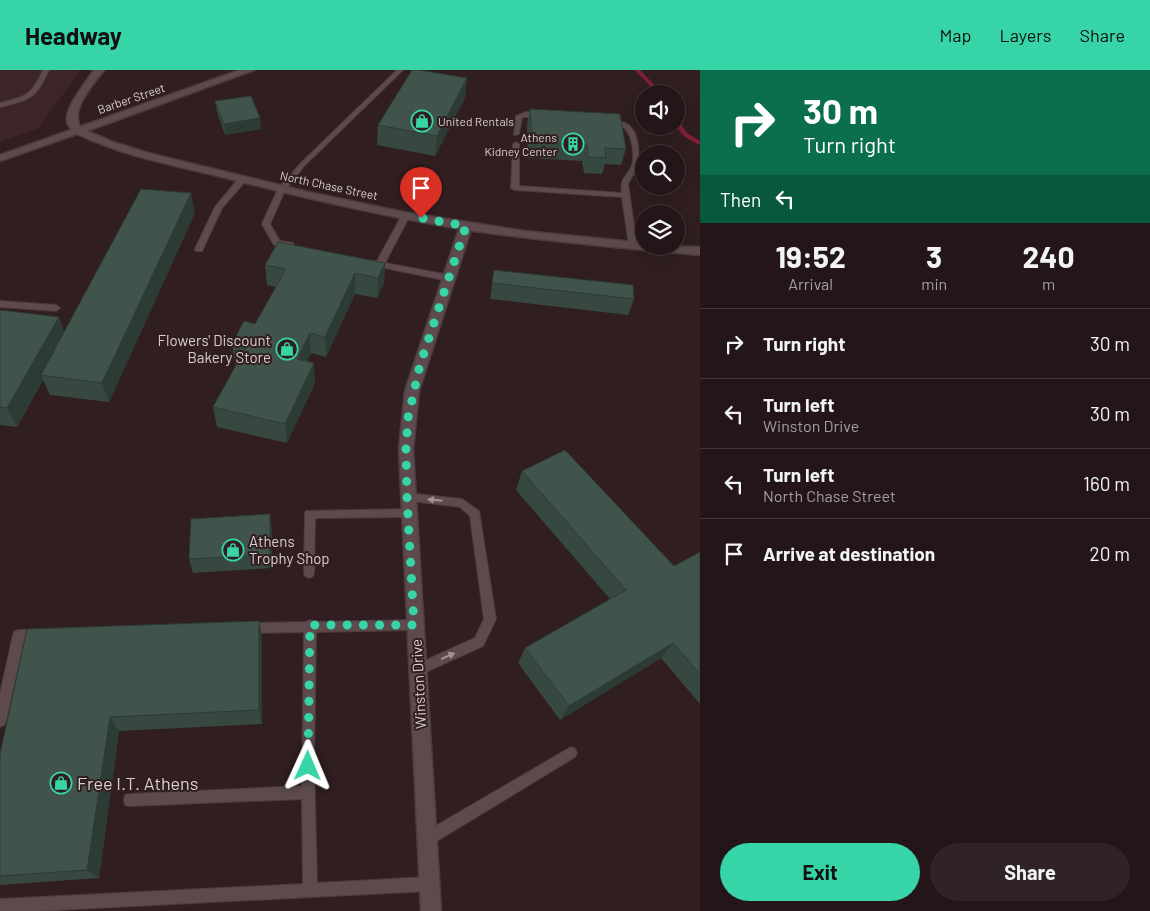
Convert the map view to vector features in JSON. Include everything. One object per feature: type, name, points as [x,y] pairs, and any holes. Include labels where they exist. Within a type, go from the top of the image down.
[{"type":"street","points":[[77,130],[72,123],[75,107],[99,70]]},
{"type":"street","name":"Barber Street","points":[[0,158],[249,70]]},
{"type":"street","name":"North Chase Street","points":[[77,130],[105,142],[242,179],[406,216],[466,226],[633,246],[700,251]]},
{"type":"street","name":"Winston Drive","points":[[431,911],[414,625],[406,449],[412,391],[466,226]]},
{"type":"lane","points":[[0,105],[28,98],[37,90],[46,70]]},
{"type":"lane","points":[[296,247],[277,243],[266,224],[282,189],[303,164],[400,70]]},
{"type":"lane","points":[[516,134],[517,119],[522,114],[554,116]]},
{"type":"lane","points":[[600,120],[618,122],[630,129],[637,155],[636,164],[626,177],[624,184],[633,246]]},
{"type":"lane","points":[[516,144],[515,188],[626,196]]},
{"type":"lane","points":[[199,250],[218,207],[242,179]]},
{"type":"lane","points":[[380,264],[406,216]]},
{"type":"lane","points":[[361,260],[449,278]]},
{"type":"lane","points":[[0,304],[56,308]]},
{"type":"lane","points":[[309,573],[310,514],[462,502],[475,514],[490,619],[479,642],[417,670]]},
{"type":"lane","points":[[310,625],[310,890]]},
{"type":"lane","points":[[233,628],[310,625],[414,625]]},
{"type":"lane","points":[[0,721],[20,635],[49,634]]},
{"type":"lane","points":[[427,839],[571,753]]},
{"type":"lane","points":[[130,800],[309,792]]},
{"type":"lane","points":[[0,906],[429,884]]},
{"type":"shaded area","points":[[0,70],[80,70],[39,128],[0,142]]},
{"type":"building","points":[[412,70],[467,78],[437,136],[378,125]]},
{"type":"building","points":[[251,96],[260,118],[224,124],[215,101]]},
{"type":"building","points":[[530,109],[620,114],[626,149],[605,148],[606,158],[588,157],[587,145],[532,142]]},
{"type":"building","points":[[141,189],[191,193],[102,383],[41,375]]},
{"type":"building","name":"Flowers' Discount Bakery Store","points":[[278,242],[385,263],[378,278],[355,273],[325,337],[310,333],[297,359],[314,363],[285,424],[213,407],[246,347],[232,344],[244,321],[255,324],[286,269],[265,265]]},
{"type":"building","points":[[494,270],[633,285],[634,299],[492,283]]},
{"type":"building","points":[[0,310],[59,317],[7,408],[0,407]]},
{"type":"building","points":[[565,450],[674,566],[700,552],[700,674],[673,643],[569,706],[525,648],[626,590],[522,471]]},
{"type":"building","name":"Athens Trophy Shop","points":[[270,514],[270,555],[189,559],[191,519]]},
{"type":"building","name":"Free I.T. Athens","points":[[259,621],[259,710],[110,717],[87,870],[0,876],[0,754],[27,629]]},
{"type":"waterway","points":[[637,70],[652,85]]},
{"type":"waterway","points":[[685,134],[700,143]]},
{"type":"place","name":"United Rentals","points":[[422,121]]},
{"type":"place","name":"Athens Kidney Center","points":[[573,144]]},
{"type":"place","name":"Flowers' Discount Bakery Store","points":[[287,349]]},
{"type":"place","name":"Athens Trophy Shop","points":[[233,550]]},
{"type":"place","name":"Free I.T. Athens","points":[[61,783]]},
{"type":"route","points":[[308,766],[310,625],[414,625],[407,497],[406,449],[408,418],[412,391],[466,226],[421,218]]}]
